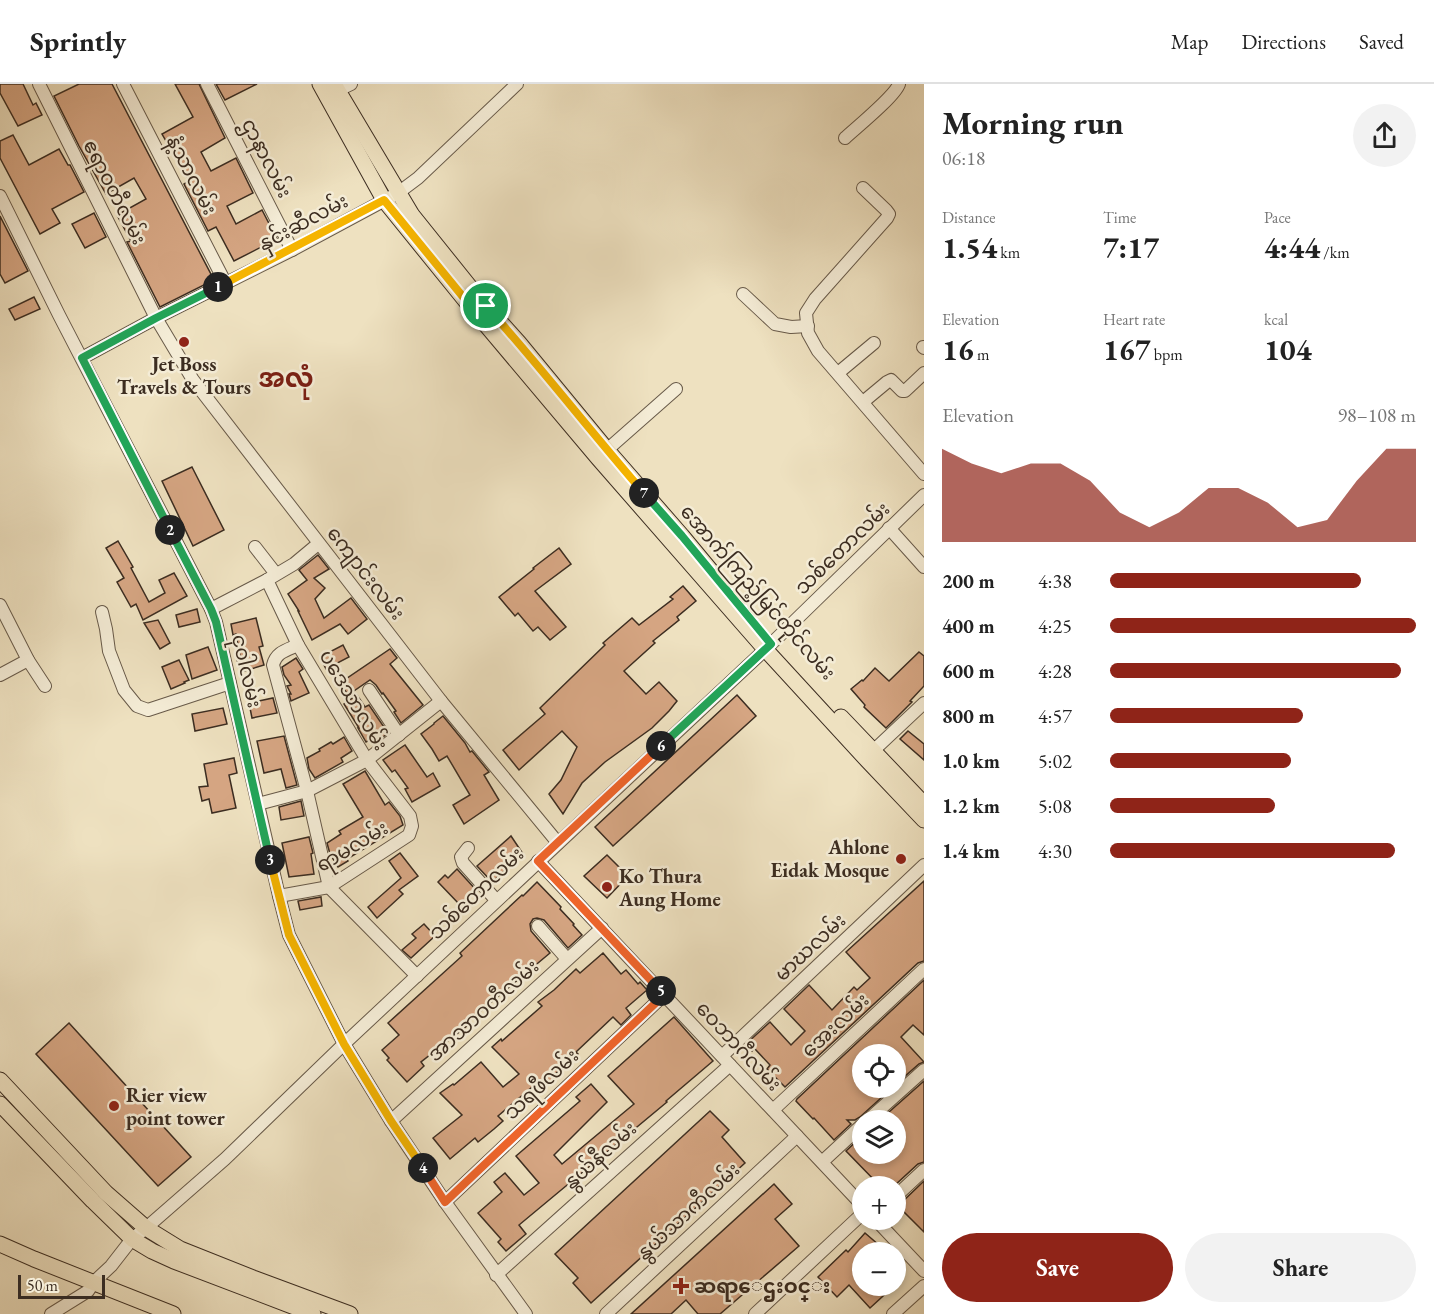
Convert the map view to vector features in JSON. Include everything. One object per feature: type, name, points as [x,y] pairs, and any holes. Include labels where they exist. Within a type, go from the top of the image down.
[{"type":"main road","name":"အောက်ကြည့်မြင်တိုင်လမ်း","points":[[334,88],[412,215],[482,310]]},
{"type":"main road","name":"အောက်ကြည့်မြင်တိုင်လမ်း","points":[[334,88],[384,200],[482,310],[519,343],[571,417],[602,454],[682,536],[768,647],[870,755],[924,820]]},
{"type":"main road","name":"အောက်ကြည့်မြင်တိုင်လမ်း","points":[[870,755],[924,804]]},
{"type":"main road","points":[[0,1080],[106,1193],[146,1228],[180,1249],[313,1314]]},
{"type":"main road","points":[[0,1104],[132,1239],[174,1261],[350,1314]]},
{"type":"main road","points":[[0,1244],[173,1314]]},
{"type":"street","name":"ဧရာဝတီလမ်း","points":[[39,84],[156,318]]},
{"type":"street","name":"နံ့သာလမ်း","points":[[123,84],[226,284]]},
{"type":"street","name":"ဌာနာလမ်း","points":[[207,84],[292,250]]},
{"type":"street","name":"နှင်းဆီလမ်း","points":[[82,358],[398,193],[418,178],[517,84]]},
{"type":"street","points":[[845,138],[888,99],[900,84]]},
{"type":"street","points":[[863,188],[889,214],[815,299],[807,313],[808,333],[818,351],[924,474]]},
{"type":"street","name":"ငုဝါလမ်း","points":[[0,196],[211,609],[216,622],[289,935],[344,1044],[391,1121],[496,1275],[526,1314]]},
{"type":"street","points":[[743,294],[775,324],[791,327],[808,326]]},
{"type":"street","name":"ကျောင်းလမ်း","points":[[156,318],[193,380],[318,544],[441,701],[558,843]]},
{"type":"street","points":[[838,373],[874,343]]},
{"type":"street","points":[[863,402],[891,380],[902,391],[905,391],[924,373]]},
{"type":"street","points":[[602,454],[676,389]]},
{"type":"street","name":"သစ်တောလမ်း","points":[[51,1314],[88,1292],[132,1239],[225,1159],[496,900],[768,647],[924,495]]},
{"type":"street","points":[[889,528],[924,567]]},
{"type":"street","points":[[211,609],[294,564],[318,544]]},
{"type":"street","name":"ပဒေသာလမ်း","points":[[255,547],[271,577],[298,645],[367,760],[410,816],[412,826],[409,835]]},
{"type":"street","points":[[0,605],[28,660],[45,686]]},
{"type":"street","points":[[102,612],[109,651],[124,690],[137,706],[148,710],[230,683]]},
{"type":"street","points":[[298,645],[279,653],[273,665],[307,791],[329,887],[417,976]]},
{"type":"street","points":[[0,675],[28,660]]},
{"type":"street","points":[[369,690],[399,735]]},
{"type":"street","points":[[258,804],[307,791],[367,760],[441,701]]},
{"type":"street","points":[[870,755],[924,703]]},
{"type":"street","name":"ရာမလမ်း","points":[[279,896],[329,887],[409,835]]},
{"type":"street","points":[[468,848],[460,857],[462,863],[496,900]]},
{"type":"street","name":"ဝေဘာဂီလမ်း","points":[[538,861],[852,1194]]},
{"type":"street","name":"မာဃလမ်း","points":[[726,1060],[924,865]]},
{"type":"street","points":[[538,926],[567,959]]},
{"type":"street","name":"အာသာဝတီလမ်း","points":[[391,1121],[602,928]]},
{"type":"street","name":"အေးလမ်း","points":[[773,1110],[924,969]]},
{"type":"street","name":"သရဖီလမ်း","points":[[445,1202],[664,995]]},
{"type":"street","name":"နွယ်နီလမ်း","points":[[496,1275],[726,1060]]},
{"type":"street","points":[[879,1110],[924,1070]]},
{"type":"street","points":[[822,1162],[852,1134]]},
{"type":"street","name":"နွယ်သာကီလမ်း","points":[[606,1314],[797,1136]]},
{"type":"street","points":[[906,1187],[924,1170]]},
{"type":"street","points":[[755,1314],[852,1223]]},
{"type":"street","points":[[885,1230],[924,1271]]},
{"type":"street","points":[[893,1314],[924,1286]]},
{"type":"building","points":[[0,84],[23,84],[33,105],[36,103],[42,115],[18,126],[0,93]]},
{"type":"building","points":[[79,84],[112,84],[214,280],[160,307],[127,242],[131,241],[117,215],[146,199],[134,178],[106,194],[54,96]]},
{"type":"building","points":[[175,84],[199,84],[225,138],[201,152],[211,171],[236,158],[253,193],[227,206],[236,224],[262,210],[277,239],[234,261],[216,227],[208,231],[184,184],[189,181],[162,134],[193,117]]},
{"type":"building","points":[[216,84],[257,84],[225,100]]},
{"type":"building","points":[[13,135],[29,165],[59,149],[84,192],[52,209],[60,223],[40,234],[0,158],[0,141]]},
{"type":"building","points":[[94,213],[106,237],[85,248],[72,224]]},
{"type":"building","points":[[0,216],[28,271],[5,283],[0,274]]},
{"type":"building","points":[[34,297],[40,309],[15,320],[9,309]]},
{"type":"building","points":[[192,467],[224,530],[193,546],[162,481]]},
{"type":"building","points":[[118,541],[149,602],[165,593],[159,580],[174,573],[187,596],[143,620],[136,604],[131,607],[117,582],[124,578],[106,548]]},
{"type":"building","points":[[559,548],[571,564],[535,591],[566,627],[550,640],[538,627],[533,631],[518,613],[515,616],[499,597]]},
{"type":"building","points":[[318,555],[329,569],[314,578],[325,588],[315,599],[324,618],[351,598],[367,619],[348,634],[340,624],[312,640],[299,611],[288,594],[307,580],[299,570]]},
{"type":"building","points":[[683,586],[696,601],[624,671],[646,694],[659,682],[677,701],[652,728],[605,762],[582,783],[563,814],[549,794],[561,780],[577,747],[562,731],[519,770],[503,750],[545,714],[540,708],[605,645],[603,643],[632,618],[639,625],[673,599],[670,597]]},
{"type":"building","points":[[197,609],[200,622],[179,627],[176,615]]},
{"type":"building","points":[[256,618],[263,646],[259,647],[264,665],[241,672],[236,657],[240,656],[236,634],[233,635],[231,624]]},
{"type":"building","points":[[158,620],[170,643],[160,649],[144,623]]},
{"type":"building","points":[[343,645],[349,657],[326,669],[320,657]]},
{"type":"building","points":[[208,647],[217,670],[192,679],[186,655]]},
{"type":"building","points":[[390,649],[397,658],[390,664],[423,705],[401,723],[394,712],[396,711],[370,680],[348,695],[340,683]]},
{"type":"building","points":[[919,652],[924,656],[924,686],[910,701],[912,702],[886,728],[864,707],[865,705],[851,689],[863,681],[875,668],[889,681]]},
{"type":"building","points":[[296,658],[303,669],[299,672],[309,693],[291,701],[289,694],[291,694],[287,686],[291,685],[282,667]]},
{"type":"building","points":[[179,660],[189,680],[171,689],[162,667]]},
{"type":"building","points":[[357,695],[365,707],[369,705],[388,733],[374,744],[371,739],[366,742],[344,704]]},
{"type":"building","points":[[737,695],[756,716],[613,846],[595,827]]},
{"type":"building","points":[[273,698],[277,713],[252,718],[249,703]]},
{"type":"building","points":[[223,708],[227,724],[195,731],[192,714]]},
{"type":"building","points":[[443,716],[470,752],[472,751],[489,772],[484,775],[499,800],[464,824],[453,805],[470,795],[447,756],[439,761],[421,734]]},
{"type":"building","points":[[908,731],[924,744],[924,760],[900,739]]},
{"type":"building","points":[[284,736],[297,785],[286,788],[281,769],[264,773],[257,741]]},
{"type":"building","points":[[344,737],[352,751],[341,758],[343,762],[315,778],[309,769],[307,758],[331,742],[333,744]]},
{"type":"building","points":[[405,745],[427,777],[433,773],[440,786],[412,802],[405,789],[408,788],[395,770],[392,772],[383,760]]},
{"type":"building","points":[[234,758],[237,773],[229,775],[236,808],[212,813],[209,799],[202,801],[199,787],[208,786],[204,764]]},
{"type":"building","points":[[365,771],[385,805],[389,802],[400,816],[403,825],[347,859],[348,861],[338,867],[330,854],[327,843],[341,834],[339,831],[363,817],[343,784]]},
{"type":"building","points":[[301,801],[304,816],[281,820],[279,807]]},
{"type":"building","points":[[511,836],[523,854],[492,882],[477,866]]},
{"type":"building","points":[[309,837],[313,853],[311,854],[314,874],[289,877],[282,843]]},
{"type":"building","points":[[400,853],[418,876],[399,890],[403,894],[377,918],[368,907],[401,878],[389,861]]},
{"type":"building","name":"Ko Thura Aung Home","points":[[607,855],[628,876],[607,898],[584,876]]},
{"type":"building","points":[[457,869],[477,891],[460,905],[438,882],[445,875],[448,878]]},
{"type":"building","points":[[924,881],[924,961],[918,963],[785,1087],[767,1069],[770,1065],[754,1048],[752,1051],[746,1044],[770,1022],[791,1045],[805,1031],[784,1009],[809,985],[832,1010],[854,987],[857,990],[870,978],[846,952]]},
{"type":"building","points":[[537,882],[561,907],[560,909],[582,935],[568,948],[544,920],[533,919],[530,924],[531,931],[550,953],[465,1024],[467,1026],[421,1062],[424,1066],[407,1082],[387,1060],[389,1058],[382,1050],[399,1035],[388,1023],[462,956],[460,953]]},
{"type":"building","points":[[321,897],[322,906],[300,910],[298,901]]},
{"type":"building","points":[[424,924],[435,936],[411,958],[402,950],[416,938],[412,934]]},
{"type":"building","points":[[603,953],[621,974],[626,970],[638,984],[640,982],[647,990],[626,1008],[631,1015],[621,1025],[613,1017],[576,1052],[578,1054],[553,1076],[554,1078],[542,1088],[538,1082],[498,1116],[503,1121],[494,1129],[478,1142],[475,1138],[450,1159],[433,1138],[462,1115],[440,1093],[454,1085],[481,1062],[503,1087],[519,1074],[492,1047],[542,1006],[538,1002],[576,969],[580,973]]},
{"type":"building","points":[[924,980],[924,1035],[913,1025],[901,1037],[924,1062],[906,1075],[906,1044],[856,1044]]},
{"type":"building","points":[[674,1017],[713,1061],[519,1225],[526,1234],[506,1251],[498,1242],[501,1239],[478,1213],[502,1192],[494,1182],[505,1173],[524,1195],[539,1183],[516,1156],[580,1101],[576,1097],[591,1084],[607,1102],[554,1155],[562,1164],[634,1104],[608,1076]]},
{"type":"building","name":"Rier view point tower","points":[[69,1023],[191,1157],[158,1186],[36,1054]]},
{"type":"building","points":[[852,1047],[852,1098],[881,1098],[868,1110],[852,1110],[852,1120],[847,1120],[851,1124],[834,1140],[796,1101]]},
{"type":"building","points":[[924,1081],[924,1162],[918,1164],[905,1176],[870,1176],[859,1164],[906,1164],[906,1110],[891,1110]]},
{"type":"building","points":[[710,1111],[729,1130],[722,1137],[745,1163],[591,1303],[573,1283],[578,1278],[555,1254]]},
{"type":"building","points":[[852,1145],[852,1157],[846,1151]]},
{"type":"building","points":[[924,1181],[924,1232],[906,1214],[906,1198]]},
{"type":"building","points":[[774,1184],[792,1204],[775,1219],[799,1246],[720,1314],[698,1314],[686,1300],[671,1314],[631,1314]]},
{"type":"building","points":[[865,1233],[875,1242],[857,1242]]},
{"type":"building","points":[[852,1248],[852,1288],[849,1285],[837,1297],[818,1277],[846,1250],[848,1252]]},
{"type":"building","points":[[859,1296],[883,1296],[870,1308]]},
{"type":"place","name":"Jet Boss Travels & Tours","points":[[184,342]]},
{"type":"place","name":"Ahlone Eidak Mosque","points":[[901,859]]},
{"type":"place","name":"Ko Thura Aung Home","points":[[607,887]]},
{"type":"place","name":"Rier view point tower","points":[[114,1106]]},
{"type":"place","name":"ဆရာေဌးဝင္း","points":[[681,1286]]},
{"type":"district","name":"အလုံ","points":[[286,378]]},
{"type":"route","points":[[384,200],[477,314],[486,306],[771,644],[538,861],[664,995],[445,1202],[391,1121],[344,1044],[289,935],[216,622],[82,358],[384,200]]}]
